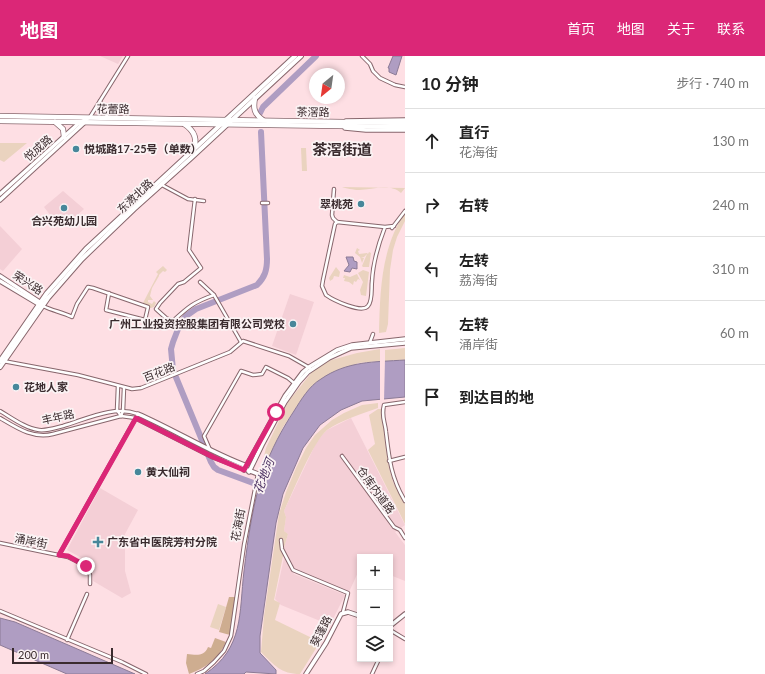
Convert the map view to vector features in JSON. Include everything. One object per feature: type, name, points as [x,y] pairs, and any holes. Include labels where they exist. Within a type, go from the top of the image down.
[{"type":"main road","name":"东漖北路","points":[[41,304],[82,259],[161,184],[191,158],[295,56]]},
{"type":"main road","points":[[232,120],[301,56]]},
{"type":"main road","points":[[255,98],[254,107],[256,114],[265,120]]},
{"type":"main road","name":"花蕾路","points":[[0,116],[182,124],[225,123]]},
{"type":"main road","name":"花蕾路","points":[[0,121],[56,122],[111,118],[225,123]]},
{"type":"main road","name":"茶滘路","points":[[225,123],[232,120],[265,120],[342,124]]},
{"type":"main road","points":[[56,122],[63,129],[64,137]]},
{"type":"main road","name":"东漖北路","points":[[0,367],[2,361],[62,275],[124,212],[225,123]]},
{"type":"main road","name":"茶滘路","points":[[225,123],[403,125]]},
{"type":"main road","points":[[182,124],[188,127],[194,135],[196,142],[193,151]]},
{"type":"street","points":[[85,120],[100,101],[128,56]]},
{"type":"street","points":[[362,56],[370,64],[373,72],[380,78],[395,85],[405,87]]},
{"type":"street","points":[[100,101],[102,111],[111,118]]},
{"type":"street","name":"悦成路","points":[[0,194],[85,120]]},
{"type":"street","name":"悦成路","points":[[0,200],[85,120]]},
{"type":"street","points":[[342,124],[353,120],[405,120]]},
{"type":"street","points":[[342,124],[366,130],[405,130]]},
{"type":"street","points":[[161,184],[188,199],[204,201]]},
{"type":"street","points":[[334,189],[332,215],[338,222],[393,227],[405,211]]},
{"type":"street","points":[[195,199],[189,250],[200,268],[184,282],[178,284],[156,309],[166,318],[173,321],[189,306],[200,300],[214,296]]},
{"type":"street","points":[[262,203],[268,203]]},
{"type":"street","points":[[338,222],[334,226],[323,280],[323,291],[329,297],[360,309],[365,309],[370,303],[374,261],[384,227]]},
{"type":"street","name":"荣兴路","points":[[0,276],[41,304]]},
{"type":"street","name":"荣兴路","points":[[0,281],[41,304]]},
{"type":"street","points":[[200,282],[214,296],[242,342],[245,341],[289,356],[310,368]]},
{"type":"street","points":[[41,304],[52,310],[63,312],[72,316],[77,304],[88,287],[109,293],[148,307],[145,320],[106,310],[109,293]]},
{"type":"street","points":[[370,342],[373,334]]},
{"type":"street","points":[[250,470],[285,402],[310,368],[337,350],[352,345],[405,339]]},
{"type":"street","name":"百花路","points":[[2,361],[78,375],[124,388],[137,389],[230,352],[242,342]]},
{"type":"street","points":[[245,468],[294,383],[303,372],[338,353],[351,348],[405,343]]},
{"type":"street","points":[[210,450],[204,436],[241,371],[253,375],[262,374],[266,367],[288,378],[294,383]]},
{"type":"street","points":[[118,386],[117,410],[121,416],[136,418],[213,457],[245,468]]},
{"type":"street","points":[[121,416],[123,411],[124,388]]},
{"type":"street","points":[[405,403],[384,405],[382,413],[383,421],[385,422],[389,461],[394,479],[405,501]]},
{"type":"street","name":"丰年路","points":[[0,411],[26,426],[41,430],[53,429],[117,410],[138,414]]},
{"type":"street","points":[[59,555],[138,414],[193,440],[245,468]]},
{"type":"street","name":"丰年路","points":[[0,418],[31,434],[42,436],[121,416]]},
{"type":"street","name":"仓库内道路","points":[[342,456],[394,527],[400,530],[405,538]]},
{"type":"street","points":[[389,461],[405,458]]},
{"type":"street","name":"花海街","points":[[197,674],[214,662],[224,651],[231,636],[244,545],[258,474],[245,468]]},
{"type":"street","points":[[281,540],[282,548],[294,570],[348,593],[344,612]]},
{"type":"street","name":"涌岸街","points":[[0,543],[68,556],[86,566],[90,575],[90,584]]},
{"type":"street","points":[[67,640],[87,594]]},
{"type":"street","points":[[0,611],[122,662],[146,674]]},
{"type":"street","name":"葵蓬路","points":[[306,674],[326,643],[338,617],[344,612],[357,615]]},
{"type":"street","points":[[393,624],[405,614]]},
{"type":"street","points":[[393,633],[405,639]]},
{"type":"street","points":[[372,674],[377,662]]},
{"type":"shaded area","points":[[100,56],[123,56],[118,64]]},
{"type":"shaded area","points":[[0,143],[27,143],[4,162],[0,160]]},
{"type":"shaded area","points":[[301,148],[306,148],[307,171],[302,171]]},
{"type":"shaded area","points":[[342,187],[385,188],[359,190]]},
{"type":"shaded area","points":[[392,188],[405,188],[401,193]]},
{"type":"shaded area","name":"合兴苑幼儿园","points":[[63,191],[84,209],[66,225],[58,217],[51,216],[44,207]]},
{"type":"shaded area","points":[[405,212],[405,221],[397,237],[393,250],[390,270],[388,324],[386,332],[379,333],[381,286],[386,255],[397,226]]},
{"type":"shaded area","points":[[0,226],[22,249],[3,271],[0,269]]},
{"type":"shaded area","points":[[357,248],[360,250],[358,251],[359,254],[371,253],[369,267],[362,266],[367,254],[364,257],[361,257],[364,258],[362,263],[360,257],[355,253]]},
{"type":"shaded area","points":[[163,266],[167,270],[165,272],[163,271],[159,275],[152,288],[150,296],[153,300],[148,300],[148,302],[152,304],[154,301],[156,303],[154,307],[151,308],[143,303],[158,274],[156,272]]},
{"type":"shaded area","points":[[336,267],[340,272],[339,277],[334,276],[330,281],[329,278]]},
{"type":"shaded area","points":[[363,270],[369,272],[366,296],[361,295],[360,290],[363,282],[358,273]]},
{"type":"shaded area","points":[[357,274],[360,280],[358,279],[356,282],[354,281],[353,285],[344,281],[344,275],[350,277]]},
{"type":"shaded area","name":"广州工业投资控股集团有限公司党校","points":[[290,294],[314,302],[296,355],[272,346]]},
{"type":"shaded area","points":[[405,348],[405,360],[385,361],[385,350]]},
{"type":"shaded area","points":[[380,349],[380,361],[358,363],[303,397],[283,427],[264,470],[260,484],[257,484],[266,448],[288,402],[312,372],[328,361],[357,353]]},
{"type":"shaded area","points":[[378,403],[378,408],[338,423],[327,430],[310,456],[284,511],[286,517],[284,531],[288,534],[284,548],[281,542],[283,556],[274,600],[280,603],[275,620],[314,639],[325,634],[300,674],[293,674],[278,668],[261,652],[264,616],[279,514],[296,468],[306,448],[315,435],[332,420],[344,413],[362,405]]},
{"type":"shaded area","points":[[378,409],[382,409],[382,422],[384,423],[389,468],[393,482],[405,504],[405,524],[368,450],[375,444],[369,415]]},
{"type":"shaded area","points":[[351,418],[405,525],[395,532],[405,545],[405,581],[393,576],[393,554],[357,554],[357,575],[349,592],[294,570],[284,548],[288,534],[284,531],[286,517],[284,511],[317,441],[327,430]]},
{"type":"shaded area","name":"广东省中医院芳村分院","points":[[100,488],[138,510],[125,534],[125,571],[131,593],[122,598],[93,581],[91,563],[67,550]]},
{"type":"shaded area","points":[[284,558],[294,574],[345,595],[330,625],[281,605],[275,599]]},
{"type":"shaded area","points":[[229,597],[236,597],[230,635],[219,632]]},
{"type":"shaded area","points":[[218,604],[226,607],[219,630],[210,627]]},
{"type":"shaded area","points":[[215,638],[226,642],[220,653],[216,658],[201,669],[189,674],[186,663],[187,654],[202,654],[208,647],[211,648]]},
{"type":"water","points":[[393,56],[402,56],[396,75],[389,72],[388,68]]},
{"type":"water","points":[[346,257],[353,257],[354,261],[357,262],[357,269],[352,268],[350,272],[344,271],[349,265]]},
{"type":"water","name":"花地河","points":[[405,360],[405,397],[362,401],[341,410],[320,425],[303,448],[283,494],[276,523],[260,636],[260,653],[276,670],[276,674],[246,672],[244,674],[205,674],[218,664],[227,653],[233,641],[240,615],[251,520],[264,470],[277,440],[302,398],[317,382],[331,373],[341,369],[382,361]]},
{"type":"water","points":[[0,618],[15,622],[135,674],[67,674],[0,645]]},
{"type":"pier","points":[[385,359],[384,401],[380,401],[380,360]]},
{"type":"waterway","points":[[260,113],[263,107],[316,56]]},
{"type":"waterway","name":"花地河","points":[[261,132],[267,259],[265,273],[257,285],[196,309],[186,316],[180,324],[171,349],[173,370],[214,467],[218,470],[267,488]]},
{"type":"place","name":"悦城路17-25号（单数）","points":[[76,149]]},
{"type":"place","name":"翠桃苑","points":[[361,204]]},
{"type":"place","name":"合兴苑幼儿园","points":[[64,208]]},
{"type":"place","name":"广州工业投资控股集团有限公司党校","points":[[293,324]]},
{"type":"place","name":"花地人家","points":[[16,387]]},
{"type":"place","name":"黄大仙祠","points":[[138,472]]},
{"type":"place","name":"广东省中医院芳村分院","points":[[98,542]]},
{"type":"district","name":"茶滘街道","points":[[342,150]]},
{"type":"route","points":[[86,566],[68,556],[59,555],[136,418],[225,463],[244,470],[276,412]]}]
